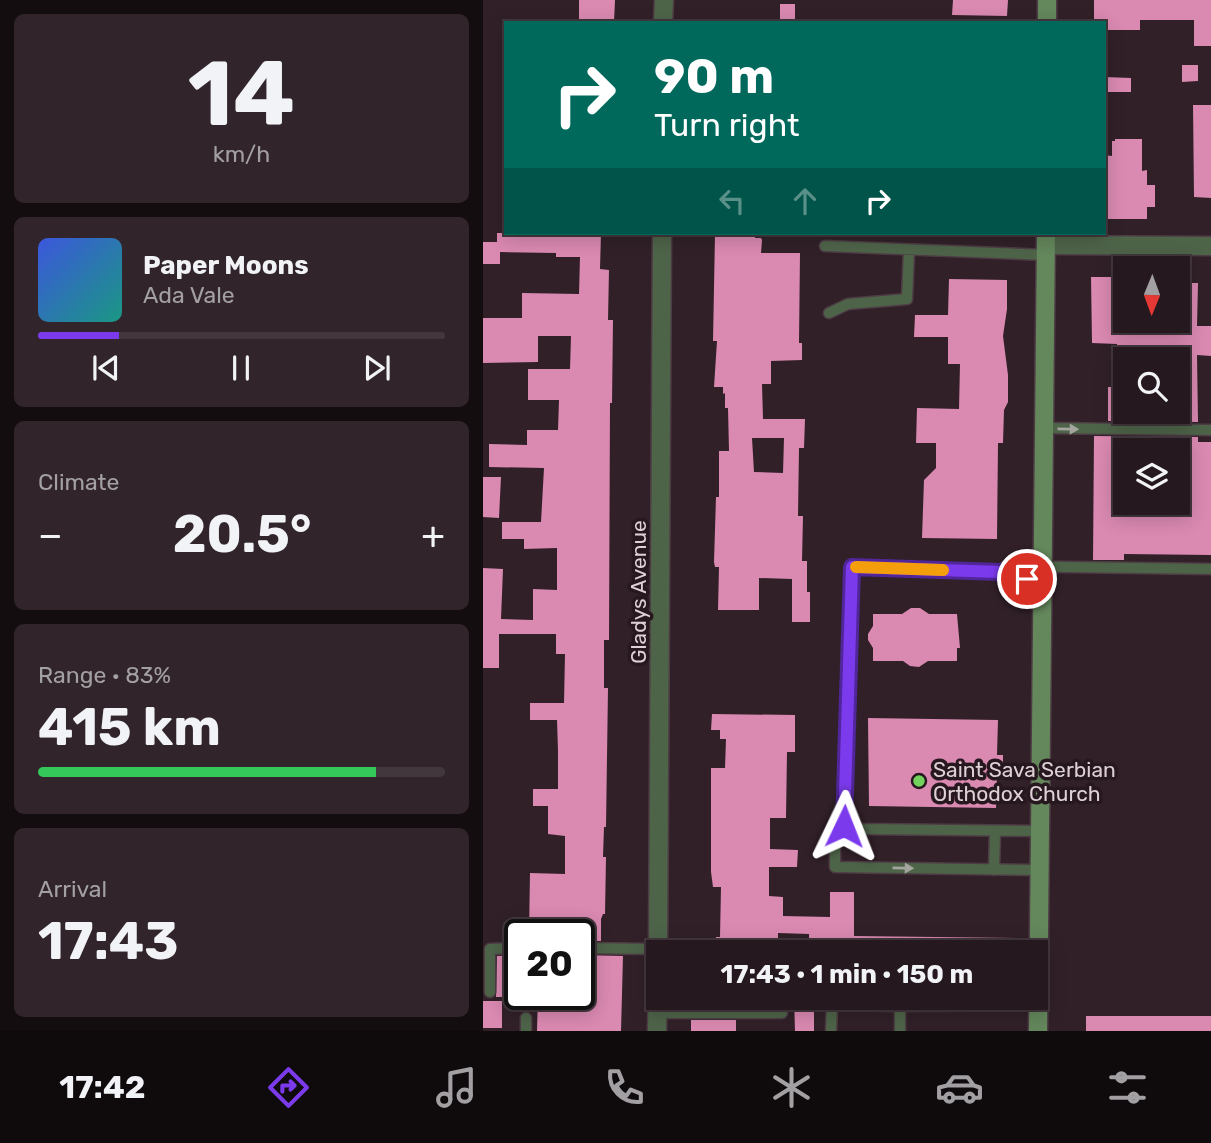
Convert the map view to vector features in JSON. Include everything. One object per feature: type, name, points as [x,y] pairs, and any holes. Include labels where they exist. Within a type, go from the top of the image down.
[{"type":"main road","points":[[1047,0],[1047,21]]},
{"type":"main road","points":[[1039,940],[1046,244]]},
{"type":"main road","points":[[1038,1010],[1038,1031]]},
{"type":"street","points":[[663,21],[664,0]]},
{"type":"street","name":"Gladys Avenue","points":[[658,940],[662,235]]},
{"type":"street","points":[[1046,244],[1211,246]]},
{"type":"street","points":[[657,1010],[657,1031]]},
{"type":"lane","points":[[825,246],[909,250],[1046,244]]},
{"type":"lane","points":[[829,313],[848,304],[907,299],[909,250]]},
{"type":"lane","points":[[1044,428],[1211,430]]},
{"type":"lane","points":[[1040,870],[835,867],[835,840],[844,826],[852,567],[1000,572],[1005,578],[1089,568],[1211,569]]},
{"type":"lane","points":[[844,826],[862,830],[1041,831]]},
{"type":"lane","points":[[994,870],[995,831]]},
{"type":"lane","points":[[490,992],[490,949],[504,948]]},
{"type":"lane","points":[[595,948],[646,950]]},
{"type":"lane","points":[[831,1031],[832,1010]]},
{"type":"lane","points":[[900,1010],[900,1031]]},
{"type":"lane","points":[[657,1013],[782,1013]]},
{"type":"lane","points":[[526,1018],[526,1031]]},
{"type":"building","points":[[579,0],[615,0],[614,21],[579,21]]},
{"type":"building","points":[[953,0],[1008,0],[1007,16],[952,15]]},
{"type":"building","points":[[1094,0],[1211,0],[1211,46],[1194,46],[1194,20],[1140,20],[1140,30],[1106,30],[1106,21],[1094,21]]},
{"type":"building","points":[[780,4],[795,4],[795,21],[780,21]]},
{"type":"building","points":[[1182,65],[1198,65],[1198,81],[1182,82]]},
{"type":"building","points":[[1106,77],[1131,78],[1131,92],[1106,92]]},
{"type":"building","points":[[1193,105],[1211,105],[1211,198],[1194,197]]},
{"type":"building","points":[[1142,139],[1142,171],[1147,170],[1147,185],[1155,185],[1155,207],[1147,207],[1147,219],[1106,219],[1106,155],[1112,156],[1112,141]]},
{"type":"building","points":[[497,233],[601,235],[600,269],[609,270],[608,320],[613,320],[609,640],[604,640],[604,688],[608,688],[606,827],[603,857],[606,857],[605,914],[601,919],[601,941],[595,941],[595,919],[529,919],[530,873],[565,874],[565,836],[548,834],[548,806],[533,806],[533,789],[558,789],[557,720],[530,720],[530,703],[564,703],[565,654],[556,654],[556,634],[499,634],[499,668],[483,668],[483,568],[503,569],[501,619],[533,620],[533,589],[557,590],[557,548],[524,549],[524,539],[502,539],[502,522],[541,522],[544,468],[489,467],[489,444],[527,445],[527,430],[558,430],[559,400],[528,400],[528,369],[570,369],[571,336],[538,336],[538,362],[483,363],[483,318],[522,318],[522,293],[579,294],[580,257],[556,257],[556,253],[500,252],[500,264],[483,264],[483,242],[497,242]]},
{"type":"building","points":[[715,235],[755,235],[755,238],[762,240],[761,253],[800,253],[799,343],[802,343],[802,360],[771,361],[771,384],[762,384],[763,419],[805,419],[804,448],[799,448],[798,516],[803,516],[802,561],[807,561],[810,622],[792,622],[792,579],[759,578],[759,610],[718,610],[719,567],[715,567],[714,562],[719,451],[729,451],[725,393],[723,394],[723,387],[714,387],[717,341],[713,341]],"holes":[[[752,438],[784,438],[783,473],[754,472]]]},
{"type":"building","points":[[1091,277],[1113,277],[1113,333],[1190,333],[1190,283],[1198,283],[1197,326],[1211,326],[1211,356],[1197,355],[1198,422],[1190,422],[1190,347],[1117,347],[1117,344],[1092,343]]},
{"type":"building","points":[[949,279],[1007,280],[1003,336],[1008,402],[1004,410],[1003,443],[998,443],[997,539],[922,538],[924,480],[936,468],[936,443],[916,443],[917,408],[959,409],[960,364],[948,364],[948,337],[914,337],[915,315],[948,315]]},
{"type":"building","points":[[1108,387],[1113,387],[1113,421],[1108,421]]},
{"type":"building","points":[[1094,436],[1198,437],[1198,442],[1211,442],[1211,555],[1124,554],[1124,560],[1093,560]]},
{"type":"building","points":[[483,477],[501,477],[499,518],[483,517]]},
{"type":"building","points":[[911,608],[920,608],[929,614],[957,614],[960,648],[957,648],[957,661],[928,661],[919,667],[910,666],[903,661],[873,661],[873,648],[868,634],[873,626],[873,614],[902,614]]},
{"type":"building","points":[[712,714],[795,715],[795,752],[787,752],[786,818],[770,818],[770,849],[798,850],[797,867],[769,867],[769,896],[783,897],[783,916],[830,917],[830,892],[854,892],[854,936],[1019,940],[809,940],[809,934],[778,933],[778,940],[716,940],[716,937],[720,937],[721,887],[713,887],[711,872],[711,768],[725,768],[726,739],[720,739],[720,730],[711,730]]},
{"type":"building","points":[[868,718],[998,720],[997,755],[1003,755],[1003,773],[997,773],[996,808],[869,806]]},
{"type":"building","points":[[595,955],[623,956],[621,1031],[537,1031],[538,1010],[595,1010]]},
{"type":"building","points":[[497,956],[504,956],[504,997],[496,997]]},
{"type":"building","points":[[483,1001],[502,1001],[502,1028],[483,1028]]},
{"type":"building","points":[[794,1010],[814,1010],[814,1031],[795,1031]]},
{"type":"building","points":[[1086,1016],[1211,1016],[1211,1031],[1086,1031]]},
{"type":"building","points":[[691,1020],[736,1020],[736,1031],[691,1031]]},
{"type":"slow traffic","points":[[856,567],[943,570]]},
{"type":"place","name":"Saint Sava Serbian Orthodox Church","points":[[919,781]]},
{"type":"route","points":[[844,826],[852,567],[1000,572],[1005,578],[1027,579]]}]
